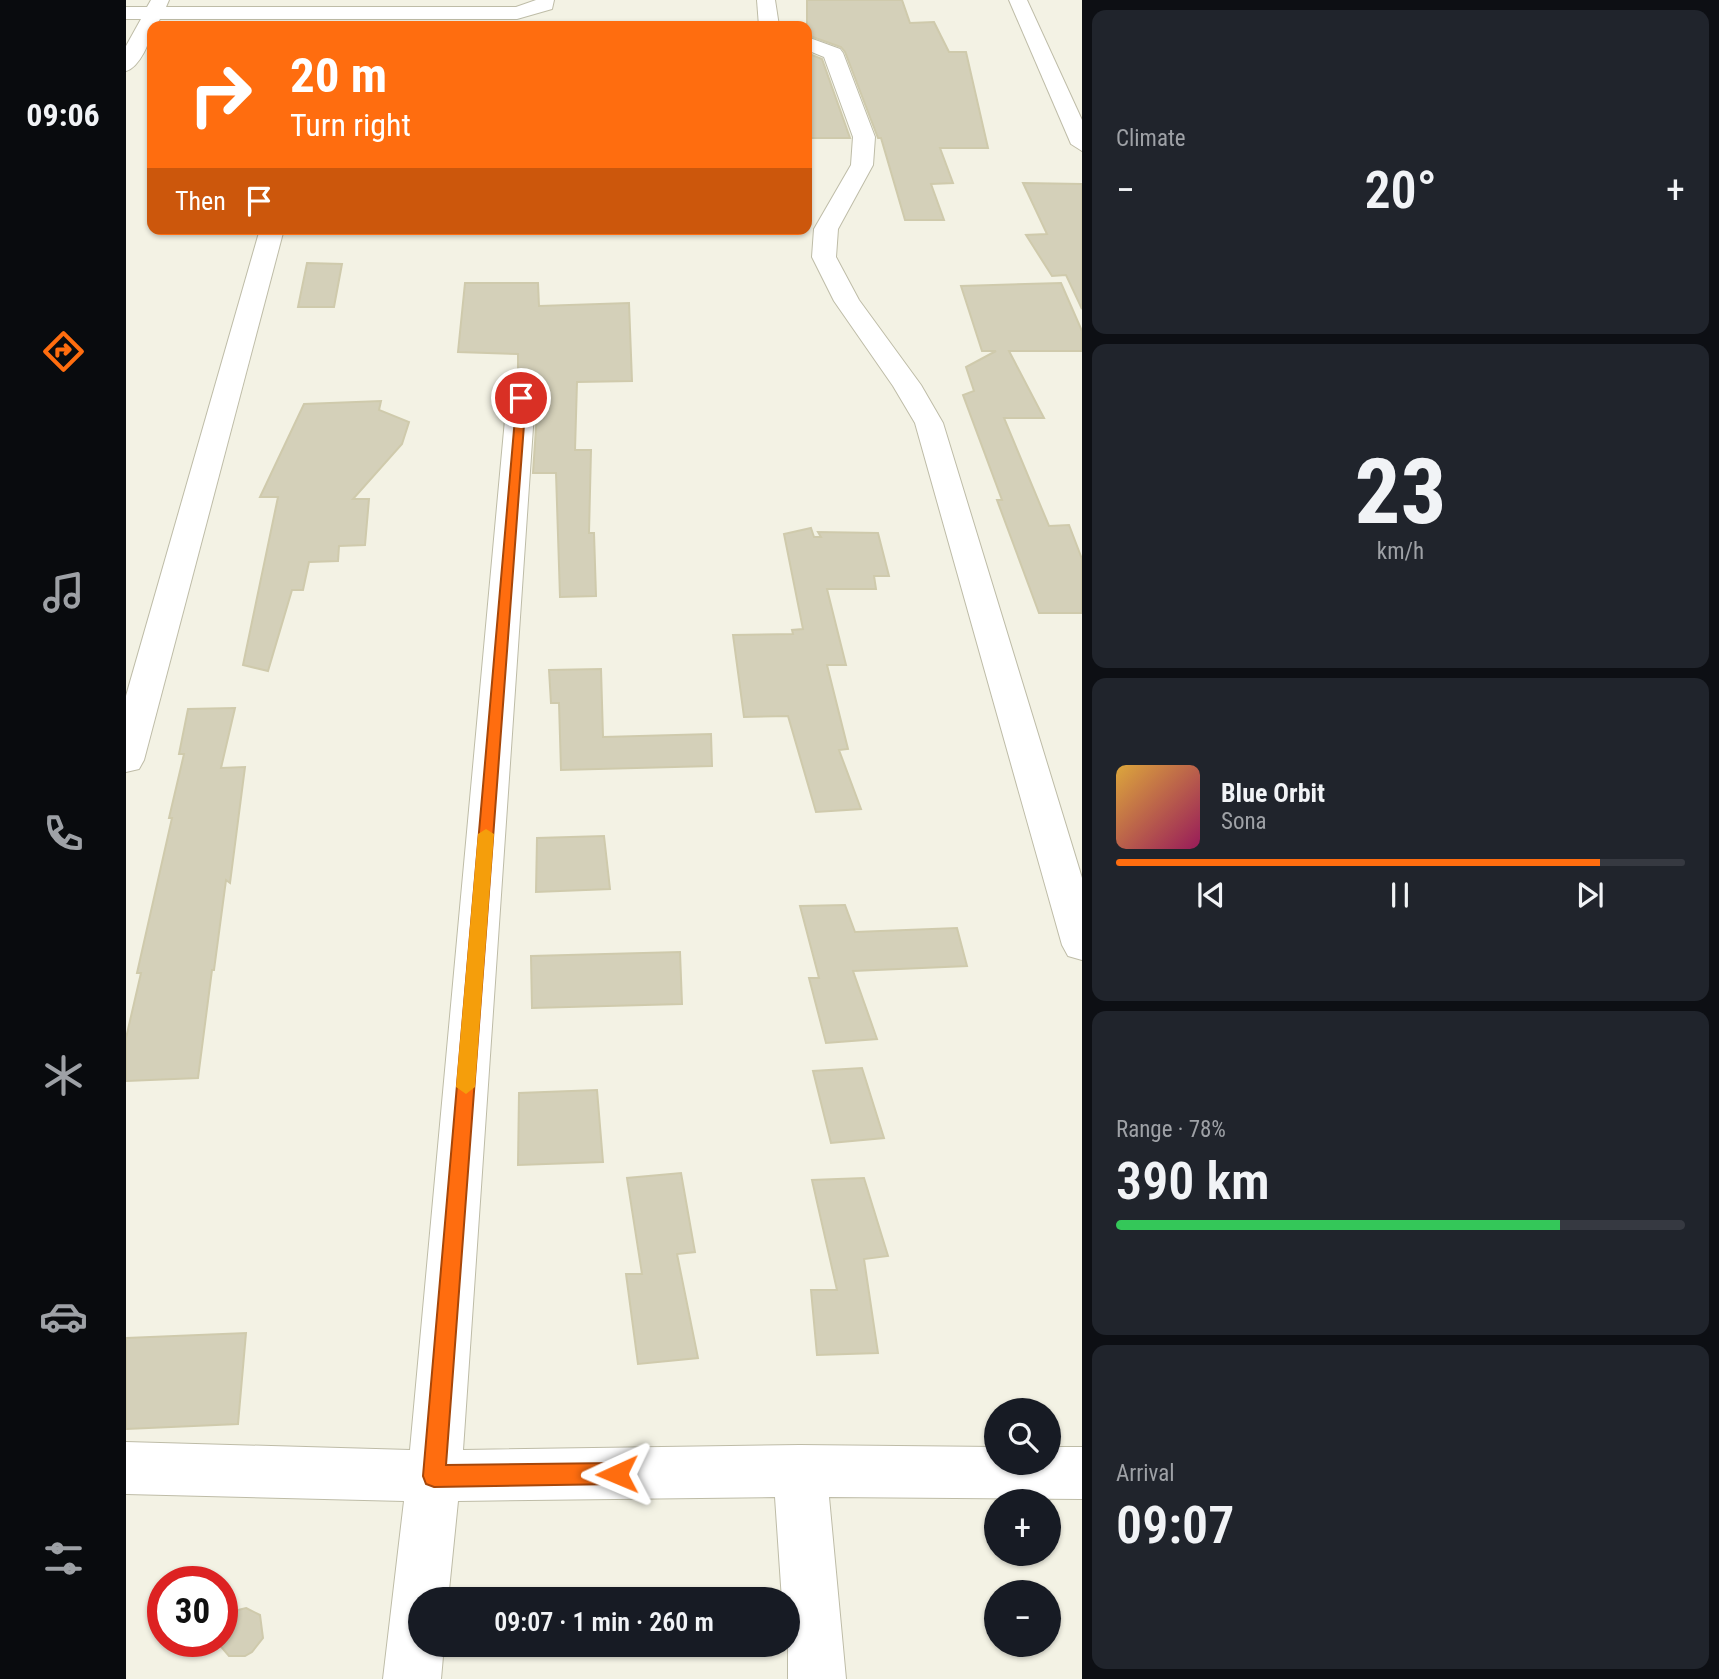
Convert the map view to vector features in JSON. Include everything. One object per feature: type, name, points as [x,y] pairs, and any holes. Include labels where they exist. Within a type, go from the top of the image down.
[{"type":"street","points":[[126,13],[157,7],[332,13],[517,13],[545,5],[545,0]]},
{"type":"street","points":[[766,0],[768,21]]},
{"type":"street","points":[[1018,0],[1082,144]]},
{"type":"street","points":[[126,65],[147,26]]},
{"type":"street","points":[[812,46],[833,52],[864,137],[862,165],[826,229],[824,257],[847,301],[908,386],[929,423],[1082,945]]},
{"type":"street","points":[[126,760],[270,235]]},
{"type":"street","points":[[422,1587],[434,1476],[521,398]]},
{"type":"street","points":[[126,1468],[434,1476],[800,1471],[1082,1474]]},
{"type":"street","points":[[800,1471],[817,1679]]},
{"type":"street","points":[[412,1679],[414,1657]]},
{"type":"building","points":[[807,0],[902,0],[910,23],[934,22],[949,52],[966,52],[988,148],[940,148],[953,183],[931,184],[944,220],[905,220],[881,138],[878,138],[845,52],[841,47],[812,37],[812,21],[807,21]]},
{"type":"building","points":[[812,55],[822,59],[850,138],[812,138]]},
{"type":"building","points":[[1023,183],[1082,184],[1082,309],[1066,275],[1052,276],[1026,235],[1047,234]]},
{"type":"building","points":[[307,263],[342,264],[334,307],[298,307]]},
{"type":"building","points":[[465,283],[538,283],[539,306],[629,303],[632,381],[577,382],[575,450],[591,450],[589,533],[594,533],[596,596],[560,597],[556,473],[533,473],[538,398],[530,384],[518,372],[518,354],[458,352]]},
{"type":"building","points":[[1061,283],[1082,331],[1082,351],[1009,351],[1044,418],[1004,418],[1049,526],[1069,525],[1082,559],[1082,613],[1039,613],[997,500],[1002,500],[963,395],[974,391],[966,367],[996,351],[982,351],[961,286]]},
{"type":"building","points":[[381,401],[379,410],[409,422],[402,444],[353,499],[369,499],[365,545],[339,546],[338,561],[309,562],[303,590],[292,590],[268,671],[243,665],[278,497],[260,497],[304,404]]},
{"type":"building","points":[[811,528],[814,537],[821,537],[818,532],[878,533],[889,576],[874,576],[876,589],[827,589],[846,665],[827,665],[848,749],[839,750],[861,809],[816,812],[788,716],[744,717],[733,635],[793,634],[792,630],[803,629],[784,534]]},
{"type":"building","points":[[601,669],[603,737],[711,734],[712,766],[561,770],[559,703],[551,703],[549,670]]},
{"type":"building","points":[[235,708],[221,768],[245,767],[230,883],[226,880],[198,1078],[126,1081],[126,1038],[141,973],[137,973],[172,818],[169,818],[184,754],[179,754],[188,709]]},
{"type":"building","points":[[604,836],[610,889],[536,892],[537,838]]},
{"type":"building","points":[[845,905],[855,932],[957,928],[967,966],[853,971],[877,1039],[826,1043],[809,978],[819,978],[800,906]]},
{"type":"building","points":[[680,952],[682,1004],[532,1008],[531,956]]},
{"type":"building","points":[[862,1068],[884,1138],[831,1143],[813,1071]]},
{"type":"building","points":[[597,1090],[603,1162],[518,1165],[519,1093]]},
{"type":"building","points":[[681,1173],[695,1252],[677,1254],[698,1358],[638,1364],[626,1274],[642,1274],[627,1178]]},
{"type":"building","points":[[864,1178],[888,1256],[864,1259],[878,1353],[817,1355],[811,1290],[837,1290],[812,1180]]},
{"type":"building","points":[[246,1333],[238,1424],[126,1429],[126,1338]]},
{"type":"building","points":[[246,1608],[260,1615],[263,1638],[252,1652],[245,1656],[238,1656],[238,1610]]},
{"type":"slow traffic","points":[[466,1087],[486,834]]},
{"type":"route","points":[[521,398],[434,1476],[617,1474]]}]
